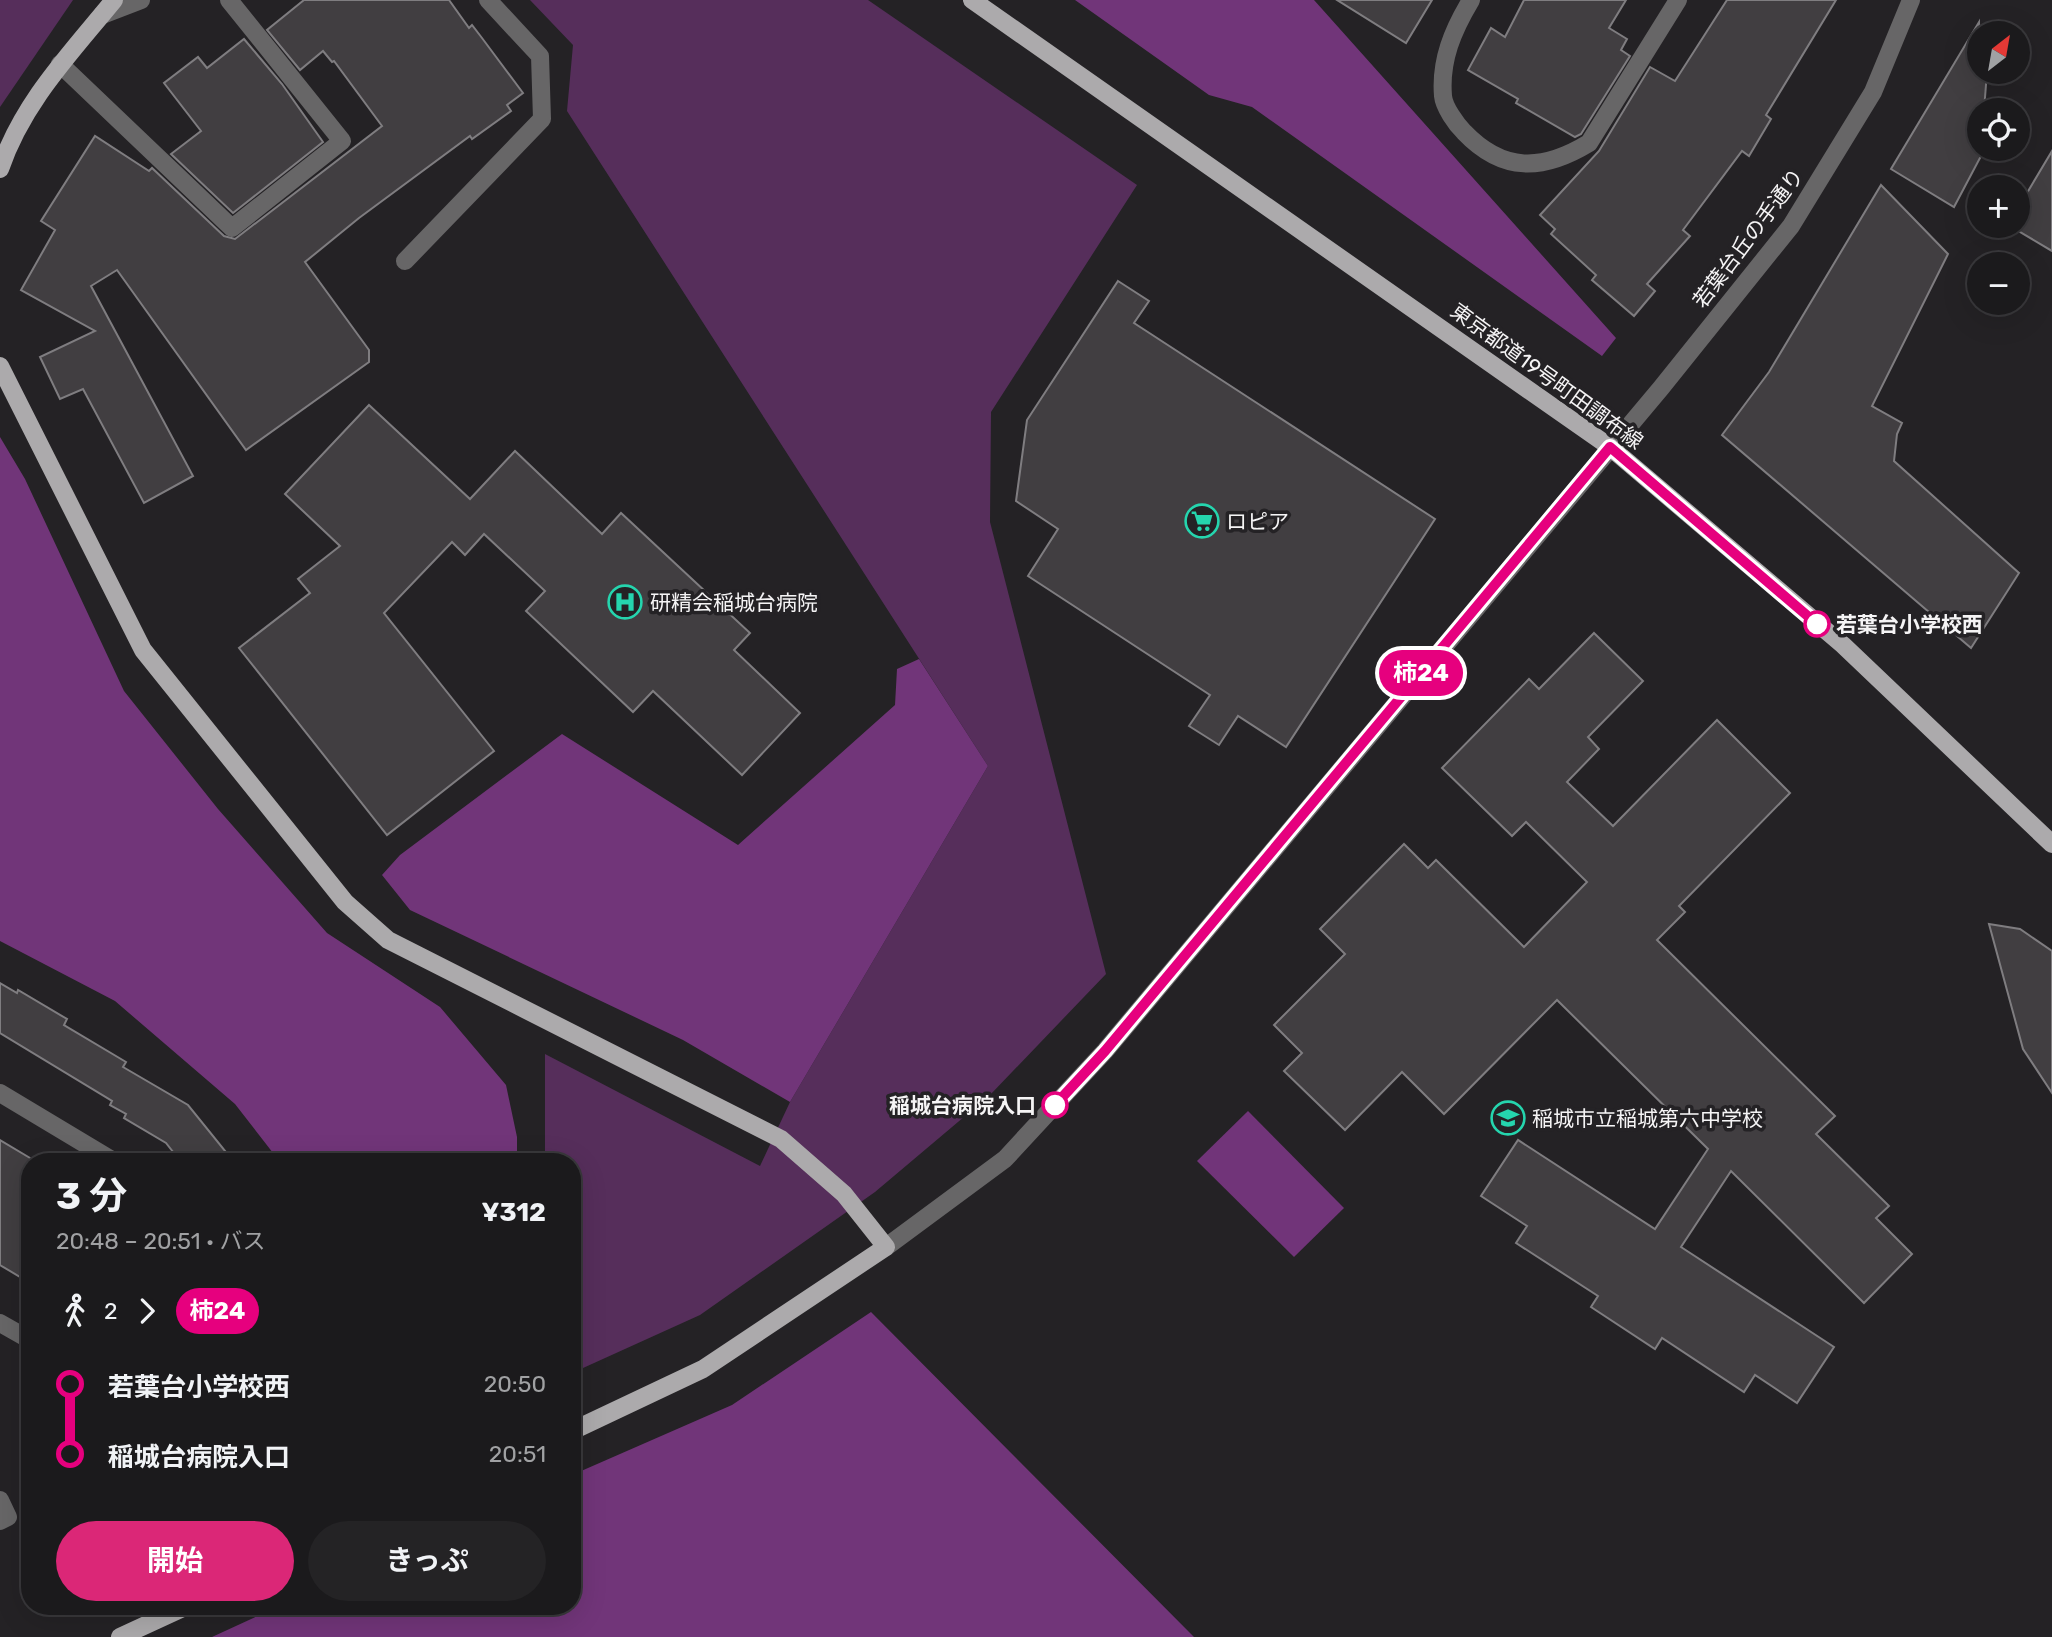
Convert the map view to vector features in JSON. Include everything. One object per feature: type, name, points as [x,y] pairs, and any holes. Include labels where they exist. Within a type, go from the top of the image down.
[{"type":"main road","points":[[0,169],[10,141],[30,104],[114,0]]},
{"type":"main road","name":"東京都道19号町田調布線","points":[[972,0],[1610,447],[1843,646],[2052,844]]},
{"type":"main road","points":[[0,366],[143,650],[345,902],[388,940],[781,1139],[844,1194],[886,1247],[704,1369],[581,1427]]},
{"type":"main road","points":[[120,1637],[168,1615]]},
{"type":"street","points":[[102,15],[141,0]]},
{"type":"street","points":[[60,64],[232,228],[342,141],[229,0]]},
{"type":"street","points":[[405,261],[542,119],[540,56],[488,0]]},
{"type":"street","points":[[1471,0],[1455,27],[1444,60],[1443,99],[1460,128],[1482,151],[1511,162],[1537,163],[1566,157],[1589,143],[1678,0]]},
{"type":"street","name":"若葉台丘の手通り","points":[[886,1247],[1005,1159],[1105,1051],[1610,447],[1791,226],[1873,92],[1911,0]]},
{"type":"street","points":[[0,1093],[100,1153]]},
{"type":"street","points":[[0,1323],[21,1335]]},
{"type":"street","points":[[0,1500],[8,1517],[0,1521]]},
{"type":"shaded area","points":[[0,0],[73,0],[0,107]]},
{"type":"shaded area","points":[[530,0],[868,0],[1137,185],[991,412],[990,522],[1106,974],[990,1095],[875,1192],[700,1315],[581,1369],[581,1153],[545,1153],[545,1054],[760,1166],[790,1102],[988,766],[567,111],[573,45]]},
{"type":"shaded area","points":[[1075,0],[1314,0],[1616,338],[1602,356],[1252,107],[1209,95]]},
{"type":"shaded area","points":[[0,437],[25,479],[124,691],[218,809],[327,933],[440,1007],[506,1085],[517,1137],[517,1153],[273,1153],[235,1104],[115,1001],[0,941]]},
{"type":"shaded area","points":[[919,659],[988,766],[790,1102],[683,1040],[410,910],[382,875],[400,855],[562,734],[738,845],[895,705],[897,669]]},
{"type":"shaded area","points":[[1248,1111],[1344,1208],[1294,1257],[1197,1161]]},
{"type":"shaded area","points":[[871,1312],[1194,1637],[212,1637],[260,1615],[581,1615],[581,1471],[732,1405]]},
{"type":"building","points":[[304,0],[449,0],[469,28],[472,25],[523,93],[507,105],[511,111],[472,139],[470,136],[359,218],[305,262],[369,350],[369,362],[246,450],[117,270],[91,286],[193,476],[144,503],[83,389],[60,399],[40,357],[95,331],[21,290],[55,230],[41,221],[95,136],[149,171],[152,168],[224,236],[235,239],[382,126],[334,61],[323,51],[300,70],[267,30]]},
{"type":"building","points":[[1337,0],[1432,0],[1406,43]]},
{"type":"building","points":[[1524,0],[1626,0],[1609,28],[1627,39],[1621,50],[1630,56],[1581,134],[1575,137],[1516,103],[1518,99],[1468,70],[1491,28],[1505,37]]},
{"type":"building","points":[[1727,0],[1836,0],[1766,115],[1771,119],[1749,156],[1742,151],[1683,230],[1690,236],[1647,284],[1655,291],[1634,316],[1592,280],[1596,275],[1551,234],[1555,229],[1540,215],[1599,151],[1650,67],[1675,81]]},
{"type":"building","points":[[244,39],[282,84],[323,142],[233,213],[171,154],[201,131],[164,83],[198,57],[207,68]]},
{"type":"building","points":[[1967,42],[1967,84],[1986,84],[1985,98],[1967,98],[1967,161],[1978,161],[1971,175],[1967,175],[1967,182],[1954,207],[1891,169]]},
{"type":"building","points":[[2052,151],[2052,251],[2030,238],[2030,188]]},
{"type":"building","points":[[1881,185],[1948,254],[1872,406],[1902,423],[1897,434],[1894,461],[2019,573],[1971,648],[1722,435],[1769,372]]},
{"type":"building","points":[[1118,281],[1149,301],[1134,323],[1435,519],[1286,747],[1238,716],[1219,745],[1189,726],[1210,695],[1028,576],[1058,529],[1016,501],[1027,420]]},
{"type":"building","points":[[369,405],[470,499],[515,451],[602,534],[621,513],[750,633],[734,650],[800,713],[742,775],[653,691],[633,712],[526,611],[545,591],[484,534],[465,555],[452,542],[384,613],[494,751],[387,835],[239,648],[310,593],[298,579],[340,546],[285,494]]},
{"type":"building","points":[[1594,633],[1643,681],[1588,737],[1599,749],[1567,782],[1613,826],[1717,720],[1790,793],[1679,906],[1685,912],[1657,940],[1835,1116],[1816,1134],[1889,1206],[1876,1218],[1912,1254],[1864,1303],[1731,1171],[1681,1247],[1834,1347],[1797,1403],[1755,1375],[1744,1392],[1662,1338],[1655,1349],[1591,1307],[1598,1296],[1516,1243],[1527,1226],[1481,1196],[1518,1140],[1655,1229],[1708,1149],[1557,1000],[1444,1114],[1402,1072],[1345,1130],[1284,1071],[1302,1053],[1274,1025],[1345,954],[1320,929],[1404,844],[1428,868],[1436,860],[1524,947],[1587,882],[1526,822],[1512,836],[1442,768],[1529,679],[1539,689]]},
{"type":"building","points":[[1989,924],[2020,929],[2052,951],[2052,1093],[2023,1049]]},
{"type":"building","points":[[0,983],[17,993],[18,990],[67,1019],[64,1025],[126,1062],[123,1067],[188,1105],[227,1153],[174,1153],[166,1143],[124,1118],[126,1114],[110,1105],[112,1101],[0,1033]]},
{"type":"building","points":[[0,1140],[22,1153],[21,1278],[0,1265]]},
{"type":"bus line","name":"柿24","points":[[1055,1105],[1105,1051],[1610,447],[1817,624]]},
{"type":"place","name":"ロピア","points":[[1202,521]]},
{"type":"place","name":"研精会稲城台病院","points":[[625,602]]},
{"type":"place","name":"若葉台小学校西","points":[[1817,624]]},
{"type":"place","name":"稲城台病院入口","points":[[1055,1105]]},
{"type":"place","name":"稲城市立稲城第六中学校","points":[[1508,1118]]}]
